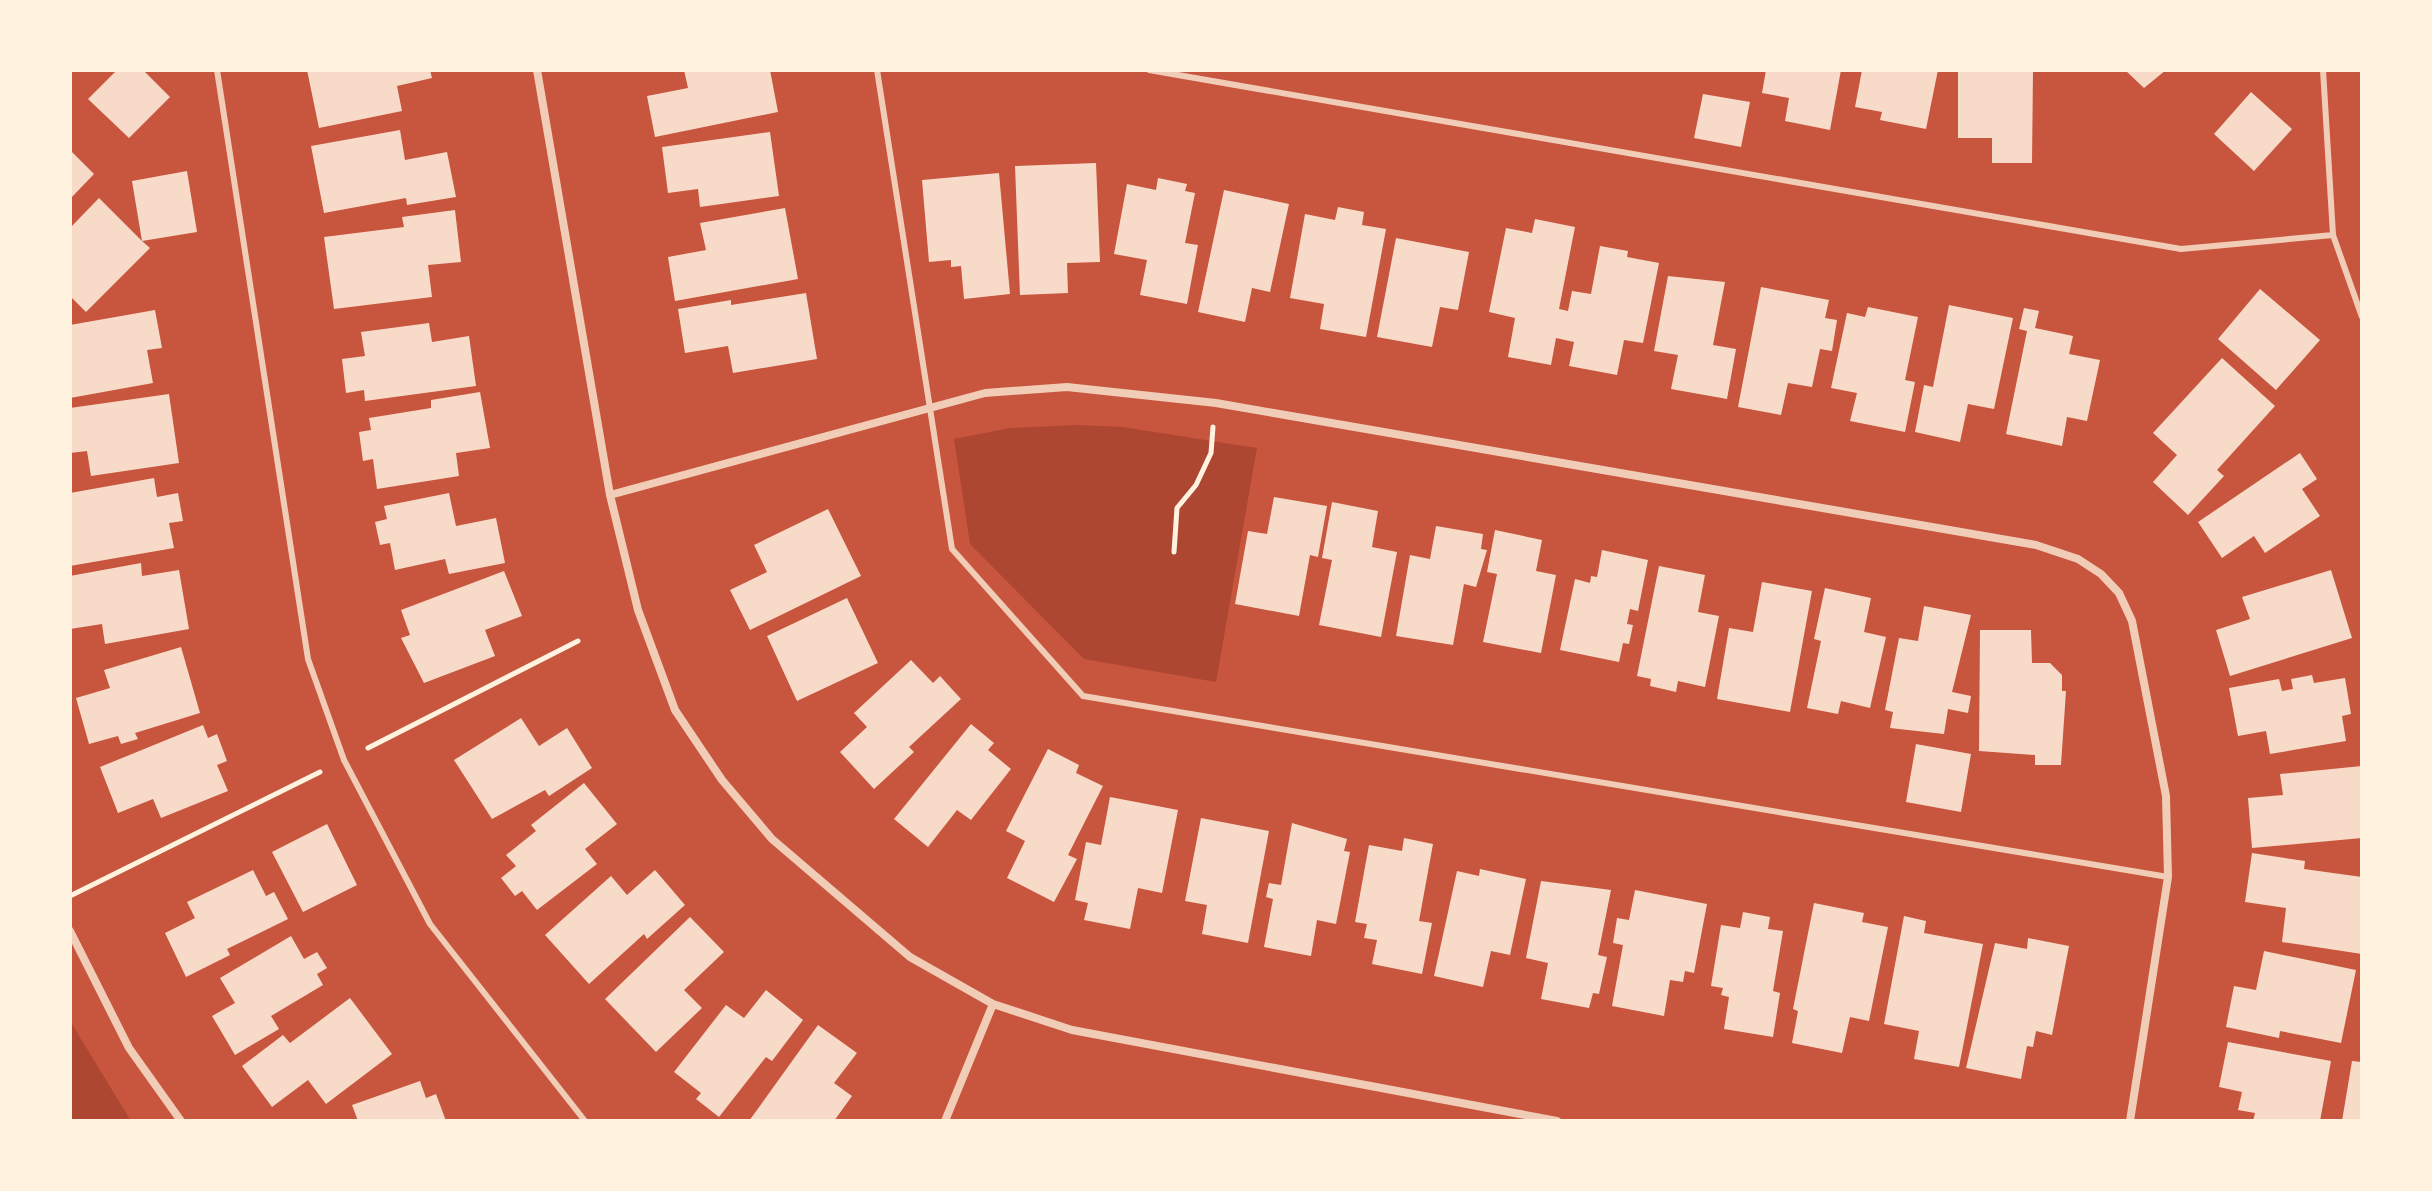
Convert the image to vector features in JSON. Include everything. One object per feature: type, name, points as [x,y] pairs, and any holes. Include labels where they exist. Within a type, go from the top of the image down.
[{"type":"street","points":[[537,70],[610,495],[638,610],[675,710],[722,780],[772,839],[899,949],[993,1004],[1072,1030],[1557,1121]]},
{"type":"street","points":[[610,495],[985,393],[1067,387],[1216,403],[2036,545],[2078,559],[2101,574],[2119,593],[2132,621],[2166,796],[2168,877],[2130,1121]]},
{"type":"street","points":[[70,931],[129,1048],[181,1121]]},
{"type":"street","points":[[945,1121],[993,1004]]},
{"type":"lane","points":[[217,70],[308,659],[344,760],[430,924],[585,1121]]},
{"type":"lane","points":[[877,70],[952,549],[1083,696],[2168,877]]},
{"type":"lane","points":[[1149,70],[2181,249],[2333,235]]},
{"type":"lane","points":[[2323,70],[2333,235],[2362,317]]},
{"type":"path","points":[[1174,552],[1177,508],[1196,485],[1211,453],[1216,403]]},
{"type":"shaded area","points":[[1122,427],[1257,448],[1216,682],[1084,659],[970,544],[954,439],[1010,428]]},
{"type":"shaded area","points":[[70,1021],[131,1121],[70,1121]]},
{"type":"building","points":[[117,70],[143,70],[170,97],[129,138],[88,99]]},
{"type":"building","points":[[307,70],[430,70],[432,78],[397,86],[402,111],[319,128]]},
{"type":"building","points":[[684,70],[770,70],[778,112],[655,137],[647,96],[688,88]]},
{"type":"building","points":[[1766,70],[1841,70],[1830,130],[1785,121],[1789,98],[1762,93]]},
{"type":"building","points":[[1862,70],[1938,70],[1926,129],[1880,120],[1882,112],[1855,107]]},
{"type":"building","points":[[1958,70],[2033,70],[2032,163],[1992,163],[1992,138],[1958,138]]},
{"type":"building","points":[[2125,70],[2166,70],[2144,88]]},
{"type":"building","points":[[2251,92],[2292,129],[2254,171],[2214,134]]},
{"type":"building","points":[[1703,94],[1750,102],[1741,147],[1694,138]]},
{"type":"building","points":[[400,130],[405,160],[447,152],[456,197],[407,205],[406,198],[324,213],[311,146]]},
{"type":"building","points":[[770,132],[779,196],[700,207],[698,189],[668,193],[662,147]]},
{"type":"building","points":[[70,150],[94,174],[70,199]]},
{"type":"building","points":[[1096,163],[1100,262],[1067,263],[1068,293],[1020,295],[1015,166]]},
{"type":"building","points":[[187,171],[197,232],[142,241],[132,181]]},
{"type":"building","points":[[999,173],[1010,294],[964,299],[961,266],[951,267],[951,260],[929,262],[922,180]]},
{"type":"building","points":[[1158,178],[1187,184],[1185,191],[1195,193],[1185,243],[1198,245],[1187,304],[1140,295],[1147,260],[1114,254],[1127,184],[1156,190]]},
{"type":"building","points":[[1224,190],[1289,204],[1270,292],[1252,288],[1245,322],[1198,312]]},
{"type":"building","points":[[99,198],[150,248],[86,312],[70,296],[70,228]]},
{"type":"building","points":[[1338,207],[1364,212],[1362,225],[1386,229],[1366,337],[1320,329],[1324,304],[1290,298],[1305,214],[1335,220]]},
{"type":"building","points":[[785,208],[798,279],[675,301],[668,257],[706,250],[700,223]]},
{"type":"building","points":[[455,210],[461,262],[428,265],[432,297],[334,309],[324,237],[404,227],[402,217]]},
{"type":"building","points":[[1535,219],[1575,227],[1559,309],[1568,311],[1572,291],[1591,294],[1600,246],[1628,251],[1627,257],[1659,263],[1643,343],[1624,340],[1617,375],[1569,366],[1574,342],[1556,338],[1551,365],[1508,357],[1515,318],[1489,312],[1506,228],[1532,233]]},
{"type":"building","points":[[1396,238],[1469,252],[1458,310],[1440,307],[1432,347],[1377,337]]},
{"type":"building","points":[[1668,276],[1725,282],[1713,345],[1736,349],[1727,399],[1671,389],[1678,355],[1654,351]]},
{"type":"building","points":[[1761,287],[1829,300],[1825,318],[1837,320],[1832,351],[1820,349],[1812,387],[1788,383],[1781,415],[1738,407]]},
{"type":"building","points":[[2260,289],[2320,340],[2276,390],[2218,339]]},
{"type":"building","points":[[806,293],[817,359],[733,373],[728,346],[685,353],[678,309],[731,300],[731,305]]},
{"type":"building","points":[[1949,305],[2013,318],[1994,409],[1968,404],[1960,442],[1915,432],[1924,385],[1933,387]]},
{"type":"building","points":[[1868,307],[1918,317],[1905,380],[1915,382],[1905,432],[1850,421],[1857,393],[1831,388],[1847,313],[1865,317]]},
{"type":"building","points":[[2024,308],[2039,311],[2035,328],[2073,336],[2069,354],[2100,360],[2087,421],[2067,417],[2062,446],[2006,434],[2027,331],[2019,329]]},
{"type":"building","points":[[155,310],[162,348],[147,350],[153,383],[70,398],[70,325]]},
{"type":"building","points":[[429,323],[432,342],[469,336],[476,386],[365,401],[364,390],[346,393],[342,359],[365,356],[361,332]]},
{"type":"building","points":[[2222,358],[2275,406],[2217,470],[2224,476],[2188,515],[2153,482],[2177,455],[2153,433]]},
{"type":"building","points":[[480,392],[490,448],[456,453],[459,476],[377,489],[373,459],[363,461],[359,432],[371,430],[369,418],[431,408],[431,400]]},
{"type":"building","points":[[169,394],[179,463],[91,476],[87,451],[70,453],[70,408]]},
{"type":"building","points":[[2300,453],[2317,479],[2302,489],[2320,516],[2265,553],[2254,536],[2222,558],[2198,522]]},
{"type":"building","points":[[154,478],[157,497],[178,493],[183,521],[169,523],[174,548],[70,566],[70,493]]},
{"type":"building","points":[[449,493],[456,526],[496,518],[505,563],[449,574],[445,559],[395,570],[390,543],[380,545],[375,522],[387,519],[384,506]]},
{"type":"building","points":[[1274,497],[1327,506],[1318,557],[1310,555],[1299,616],[1235,604],[1248,531],[1267,534]]},
{"type":"building","points":[[1332,502],[1378,511],[1372,547],[1397,552],[1381,637],[1319,625],[1332,560],[1322,558]]},
{"type":"building","points":[[828,509],[861,576],[750,630],[730,590],[767,572],[754,545]]},
{"type":"building","points":[[1436,526],[1483,534],[1481,549],[1487,550],[1476,587],[1464,584],[1453,645],[1396,636],[1410,555],[1430,559]]},
{"type":"building","points":[[1495,530],[1542,540],[1536,571],[1556,575],[1541,653],[1483,642],[1497,574],[1487,572]]},
{"type":"building","points":[[1602,550],[1648,560],[1638,611],[1630,609],[1627,624],[1633,625],[1629,644],[1623,643],[1619,662],[1560,650],[1575,579],[1590,583],[1591,576],[1597,577]]},
{"type":"building","points":[[141,563],[142,576],[179,570],[189,629],[105,644],[102,624],[70,629],[70,576]]},
{"type":"building","points":[[1659,566],[1705,575],[1698,612],[1719,616],[1705,687],[1678,681],[1676,692],[1650,686],[1651,679],[1637,676]]},
{"type":"building","points":[[2331,570],[2352,638],[2230,676],[2216,630],[2250,619],[2242,597]]},
{"type":"building","points":[[504,571],[522,616],[485,630],[495,656],[424,683],[401,638],[410,635],[401,610]]},
{"type":"building","points":[[1762,582],[1812,591],[1790,712],[1717,699],[1729,628],[1753,632]]},
{"type":"building","points":[[1825,588],[1871,598],[1864,632],[1886,637],[1870,708],[1841,701],[1838,714],[1807,708],[1821,641],[1814,639]]},
{"type":"building","points":[[847,598],[878,663],[797,701],[767,636]]},
{"type":"building","points":[[1924,606],[1971,615],[1952,692],[1971,696],[1968,713],[1948,709],[1944,734],[1890,728],[1893,712],[1885,710],[1899,638],[1918,641]]},
{"type":"building","points":[[1980,630],[2031,630],[2032,663],[2050,663],[2062,675],[2062,691],[2066,691],[2061,765],[2035,765],[2035,755],[1979,751]]},
{"type":"building","points":[[181,647],[200,713],[135,733],[138,739],[121,744],[118,736],[89,744],[76,698],[110,688],[104,670]]},
{"type":"building","points":[[911,660],[933,683],[940,676],[961,699],[909,747],[914,752],[874,789],[840,752],[867,727],[854,713]]},
{"type":"building","points":[[2312,675],[2314,683],[2345,678],[2351,714],[2342,716],[2346,741],[2270,754],[2266,731],[2238,736],[2229,688],[2279,679],[2282,691],[2293,689],[2291,679]]},
{"type":"building","points":[[521,718],[539,746],[567,728],[592,768],[549,796],[545,790],[492,819],[454,760]]},
{"type":"building","points":[[971,724],[994,743],[988,750],[1011,769],[971,820],[957,810],[928,847],[894,819]]},
{"type":"building","points":[[203,725],[208,738],[217,734],[227,761],[217,765],[228,791],[161,818],[153,799],[118,813],[100,767]]},
{"type":"building","points":[[1916,744],[1971,754],[1961,812],[1906,802]]},
{"type":"building","points":[[1048,749],[1079,765],[1076,773],[1103,786],[1068,855],[1077,859],[1054,902],[1007,878],[1025,841],[1006,831]]},
{"type":"building","points":[[2362,766],[2362,838],[2252,848],[2248,798],[2283,795],[2280,774]]},
{"type":"building","points":[[584,783],[617,824],[585,849],[597,864],[537,910],[522,891],[515,896],[501,878],[516,866],[506,855],[536,831],[531,825]]},
{"type":"building","points":[[1110,797],[1178,810],[1162,893],[1138,888],[1130,929],[1084,920],[1088,903],[1075,900],[1086,842],[1101,845]]},
{"type":"building","points":[[1201,818],[1269,831],[1248,943],[1202,934],[1207,905],[1185,901]]},
{"type":"building","points":[[1292,823],[1347,839],[1344,851],[1350,852],[1336,924],[1317,920],[1311,956],[1264,947],[1273,899],[1266,897],[1269,883],[1281,885]]},
{"type":"building","points":[[327,824],[357,885],[303,912],[272,852]]},
{"type":"building","points":[[1404,838],[1433,844],[1419,921],[1432,923],[1422,974],[1372,964],[1377,940],[1364,938],[1367,924],[1355,922],[1369,845],[1402,851]]},
{"type":"building","points":[[2252,853],[2305,861],[2304,869],[2362,877],[2362,954],[2282,942],[2286,908],[2245,902]]},
{"type":"building","points":[[1480,869],[1526,879],[1510,955],[1491,951],[1483,987],[1434,976],[1457,871],[1479,876]]},
{"type":"building","points":[[253,870],[266,896],[274,892],[288,919],[227,949],[230,955],[186,977],[165,933],[195,918],[187,902]]},
{"type":"building","points":[[655,870],[685,905],[647,939],[644,934],[589,984],[545,935],[611,876],[627,895]]},
{"type":"building","points":[[1541,881],[1611,890],[1598,955],[1607,957],[1599,994],[1593,993],[1589,1008],[1541,999],[1548,963],[1526,958]]},
{"type":"building","points":[[1635,890],[1707,904],[1694,973],[1685,971],[1683,982],[1670,980],[1664,1016],[1612,1006],[1623,945],[1613,943],[1617,918],[1629,920]]},
{"type":"building","points":[[1814,903],[1864,913],[1862,922],[1888,927],[1869,1021],[1850,1017],[1842,1053],[1792,1043],[1798,1011],[1793,1009]]},
{"type":"building","points":[[1743,912],[1770,917],[1768,929],[1783,931],[1773,991],[1780,993],[1773,1037],[1724,1029],[1729,997],[1721,995],[1723,988],[1711,986],[1721,925],[1740,928]]},
{"type":"building","points":[[1904,916],[1926,921],[1924,933],[1983,944],[1959,1067],[1914,1059],[1919,1031],[1884,1024]]},
{"type":"building","points":[[690,917],[724,952],[684,990],[702,1008],[656,1052],[605,999]]},
{"type":"building","points":[[291,936],[304,959],[317,952],[327,968],[317,974],[323,985],[271,1016],[279,1029],[235,1055],[212,1016],[235,1003],[220,978]]},
{"type":"building","points":[[2028,938],[2069,946],[2052,1035],[2036,1031],[2033,1047],[2027,1046],[2021,1079],[1966,1068],[1995,943],[2027,949]]},
{"type":"building","points":[[2264,951],[2356,970],[2341,1043],[2280,1031],[2279,1038],[2226,1027],[2234,986],[2256,990]]},
{"type":"building","points":[[766,990],[803,1020],[772,1061],[766,1057],[719,1117],[696,1099],[701,1093],[674,1072],[726,1005],[744,1018]]},
{"type":"building","points":[[350,998],[392,1054],[326,1104],[308,1080],[272,1107],[242,1066],[283,1035],[290,1043]]},
{"type":"building","points":[[818,1025],[857,1053],[834,1083],[852,1096],[834,1121],[749,1121]]},
{"type":"building","points":[[2228,1042],[2331,1061],[2320,1121],[2253,1121],[2255,1113],[2238,1110],[2242,1092],[2219,1087]]},
{"type":"building","points":[[2352,1061],[2362,1062],[2362,1121],[2342,1121]]},
{"type":"building","points":[[420,1081],[426,1098],[436,1094],[446,1121],[358,1121],[352,1105]]}]
